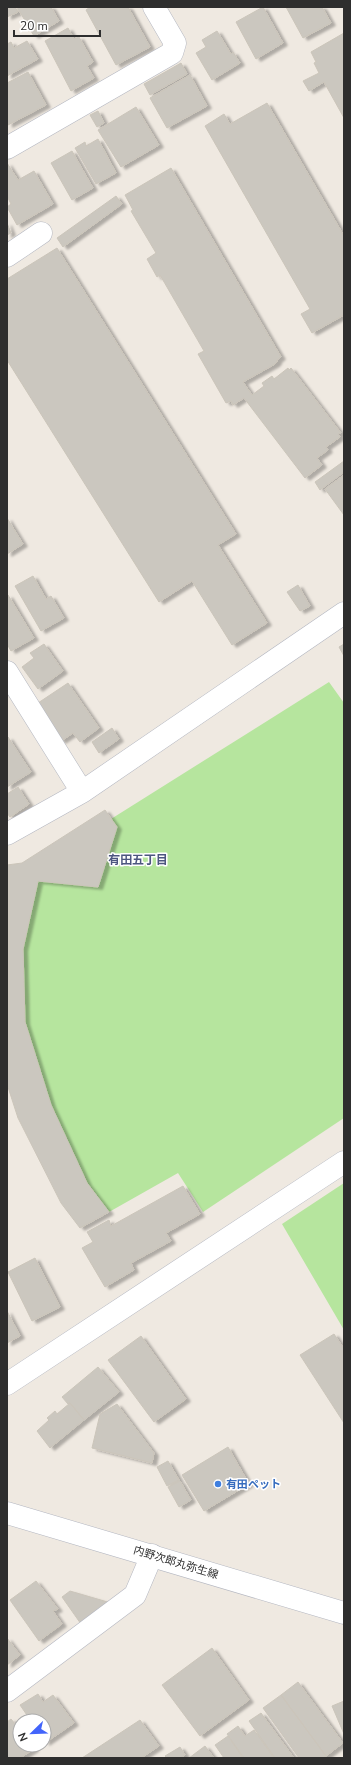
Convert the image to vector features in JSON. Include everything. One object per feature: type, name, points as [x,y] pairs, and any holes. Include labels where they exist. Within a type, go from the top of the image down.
[{"type":"street","points":[[7,148],[172,54],[175,43],[154,7]]},
{"type":"street","points":[[7,256],[41,233]]},
{"type":"street","points":[[7,834],[82,792],[344,613]]},
{"type":"street","points":[[7,672],[82,792]]},
{"type":"street","points":[[7,1384],[344,1162]]},
{"type":"street","name":"内野次郎丸弥生線","points":[[7,1513],[344,1613]]},
{"type":"street","points":[[7,1691],[135,1596],[152,1555]]},
{"type":"green space","points":[[329,682],[344,703],[344,1118],[203,1212],[178,1173],[109,1212],[87,1183],[51,1105],[25,1022],[23,949],[38,881],[98,887],[111,819]]},
{"type":"green space","points":[[344,1183],[344,1330],[282,1224]]},
{"type":"building","points":[[7,7],[15,7],[18,12],[7,17]]},
{"type":"building","points":[[17,7],[51,7],[59,21],[34,36]]},
{"type":"building","points":[[90,7],[128,7],[150,47],[116,65],[86,10]]},
{"type":"building","points":[[263,7],[283,43],[256,59],[236,22]]},
{"type":"building","points":[[286,7],[322,7],[331,23],[303,38]]},
{"type":"building","points":[[68,28],[74,39],[79,37],[93,62],[87,66],[94,78],[71,91],[45,41]]},
{"type":"building","points":[[217,31],[231,54],[233,52],[240,63],[212,80],[196,53],[206,47],[202,40]]},
{"type":"building","points":[[344,33],[344,118],[324,82],[309,91],[303,81],[319,73],[311,52]]},
{"type":"building","points":[[27,41],[38,59],[7,76],[7,44],[11,42],[14,48]]},
{"type":"building","points":[[181,63],[187,74],[150,95],[144,84]]},
{"type":"building","points":[[28,72],[46,105],[8,125],[7,83]]},
{"type":"building","points":[[190,75],[207,106],[167,128],[150,98]]},
{"type":"building","points":[[267,103],[344,236],[344,315],[312,333],[301,314],[310,309],[205,126],[224,114],[230,124]]},
{"type":"building","points":[[136,107],[159,145],[121,167],[98,130]]},
{"type":"building","points":[[98,111],[104,123],[97,127],[90,115]]},
{"type":"building","points":[[98,139],[116,173],[96,184],[75,148],[85,142],[86,146]]},
{"type":"building","points":[[72,151],[93,188],[72,200],[51,163]]},
{"type":"building","points":[[7,163],[18,180],[34,171],[53,204],[17,225],[7,207],[11,204],[7,196]]},
{"type":"building","points":[[171,168],[281,357],[275,364],[243,382],[252,395],[264,386],[262,383],[272,376],[274,379],[288,368],[289,370],[291,368],[341,433],[338,434],[340,437],[326,447],[328,450],[317,458],[322,465],[305,478],[244,398],[233,405],[231,401],[226,403],[198,354],[204,351],[160,275],[157,277],[147,259],[156,253],[131,211],[133,210],[125,195]]},
{"type":"building","points":[[116,196],[122,204],[63,247],[57,238]]},
{"type":"building","points":[[7,223],[11,233],[7,235]]},
{"type":"building","points":[[57,248],[236,534],[218,545],[267,623],[232,645],[192,581],[159,602],[7,360],[7,279]]},
{"type":"building","points":[[344,461],[344,472],[320,490],[315,482]]},
{"type":"building","points":[[344,475],[344,515],[325,489]]},
{"type":"building","points":[[7,518],[23,544],[7,554]]},
{"type":"building","points":[[33,576],[46,599],[51,596],[64,618],[41,631],[15,586]]},
{"type":"building","points":[[298,585],[310,606],[300,611],[287,592]]},
{"type":"building","points":[[8,595],[34,638],[11,651],[7,644]]},
{"type":"building","points":[[44,644],[63,671],[38,689],[22,667],[34,658],[30,653]]},
{"type":"building","points":[[344,644],[344,656],[339,647]]},
{"type":"building","points":[[68,683],[99,728],[80,742],[73,733],[61,741],[35,705]]},
{"type":"building","points":[[112,728],[119,739],[99,753],[92,742]]},
{"type":"building","points":[[8,737],[31,772],[7,787],[7,738]]},
{"type":"building","points":[[18,787],[29,804],[10,817],[7,813],[7,794]]},
{"type":"building","points":[[105,810],[117,827],[98,887],[38,881],[23,949],[25,1022],[51,1105],[87,1183],[109,1212],[80,1228],[61,1203],[18,1118],[7,1084],[7,865],[22,863]]},
{"type":"building","points":[[183,1186],[200,1214],[166,1233],[171,1241],[131,1263],[134,1270],[105,1287],[82,1248],[93,1242],[87,1232],[109,1220],[111,1226]]},
{"type":"building","points":[[35,1258],[60,1307],[32,1321],[8,1272]]},
{"type":"building","points":[[7,1311],[20,1336],[7,1343]]},
{"type":"building","points":[[334,1334],[344,1349],[344,1423],[300,1355]]},
{"type":"building","points":[[141,1336],[186,1399],[154,1422],[108,1360]]},
{"type":"building","points":[[98,1367],[119,1392],[84,1420],[70,1403],[68,1404],[62,1397]]},
{"type":"building","points":[[70,1403],[84,1420],[50,1448],[37,1431],[49,1420],[47,1418],[55,1411],[57,1414]]},
{"type":"building","points":[[117,1404],[154,1453],[152,1463],[92,1448],[100,1414]]},
{"type":"building","points":[[228,1447],[249,1484],[204,1511],[182,1475]]},
{"type":"building","points":[[168,1461],[179,1480],[167,1486],[157,1467]]},
{"type":"building","points":[[180,1481],[191,1500],[179,1507],[168,1487]]},
{"type":"building","points":[[36,1581],[58,1609],[53,1611],[62,1624],[39,1641],[10,1600]]},
{"type":"building","points":[[70,1591],[111,1603],[81,1624],[62,1597]]},
{"type":"building","points":[[7,1638],[20,1655],[7,1665]]},
{"type":"building","points":[[212,1648],[249,1700],[200,1736],[162,1685]]},
{"type":"building","points":[[298,1682],[343,1743],[326,1756],[281,1695]]},
{"type":"building","points":[[38,1694],[43,1702],[53,1695],[74,1723],[52,1738],[52,1713],[26,1713],[20,1705]]},
{"type":"building","points":[[281,1695],[326,1756],[323,1758],[299,1758],[263,1708]]},
{"type":"building","points":[[344,1701],[344,1734],[332,1706]]},
{"type":"building","points":[[261,1713],[294,1758],[275,1758],[249,1721]]},
{"type":"building","points":[[11,1719],[12,1720],[12,1753],[28,1753],[20,1758],[7,1758],[7,1722]]},
{"type":"building","points":[[140,1720],[159,1746],[141,1758],[82,1758]]},
{"type":"building","points":[[238,1726],[245,1736],[254,1730],[274,1758],[244,1758],[227,1734]]},
{"type":"building","points":[[228,1736],[243,1758],[224,1758],[215,1745]]},
{"type":"building","points":[[205,1746],[214,1758],[189,1758]]},
{"type":"building","points":[[180,1747],[185,1755],[180,1758],[167,1758],[165,1756]]},
{"type":"place","name":"有田ペット","points":[[218,1484]]},
{"type":"district","name":"有田五丁目","points":[[138,860]]}]
